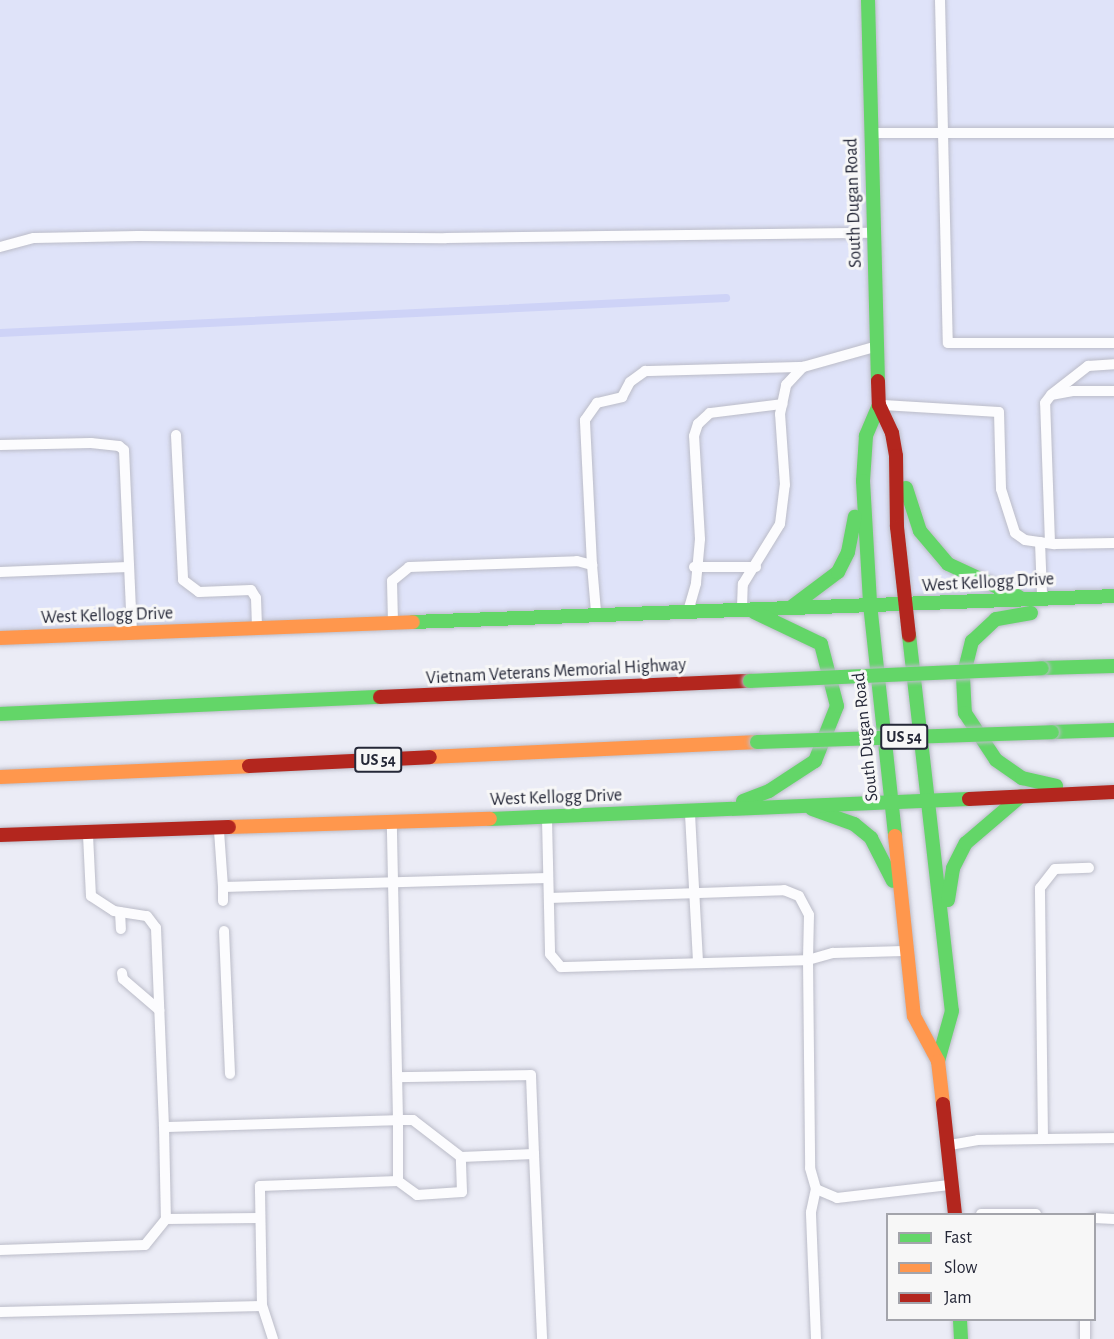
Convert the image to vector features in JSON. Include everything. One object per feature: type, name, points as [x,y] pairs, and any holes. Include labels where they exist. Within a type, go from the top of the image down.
[{"type":"main road","name":"South Dugan Road","points":[[868,0],[879,405],[892,433],[896,456],[897,527],[930,799],[952,1011],[938,1061],[955,1213]]},
{"type":"main road","name":"South Dugan Road","points":[[879,405],[866,436],[863,481],[870,604],[914,1016],[938,1061]]},
{"type":"main road","points":[[896,456],[920,531],[948,564],[1025,599]]},
{"type":"main road","points":[[790,608],[838,572],[848,552],[863,481]]},
{"type":"main road","points":[[1083,793],[1022,778],[996,760],[965,713],[963,676],[972,641],[990,622],[1111,596]]},
{"type":"main road","name":"West Kellogg Drive","points":[[0,638],[1111,596]]},
{"type":"main road","points":[[725,808],[769,791],[815,761],[837,706],[821,644],[746,610]]},
{"type":"main road","name":"Vietnam Veterans Memorial Highway","points":[[0,714],[1114,666]]},
{"type":"main road","name":"US 54","points":[[0,777],[757,742],[1114,730]]},
{"type":"main road","name":"West Kellogg Drive","points":[[0,836],[547,818],[800,804],[1114,792]]},
{"type":"main road","points":[[943,936],[953,868],[966,843],[1021,796]]},
{"type":"main road","points":[[800,804],[854,824],[871,838],[881,851],[903,904]]},
{"type":"main road","points":[[960,1321],[961,1339]]},
{"type":"lane","points":[[940,0],[941,134],[948,343],[1114,343]]},
{"type":"lane","points":[[870,133],[1114,133]]},
{"type":"lane","points":[[0,247],[34,238],[138,236],[446,238],[873,233]]},
{"type":"lane","points":[[596,616],[585,420],[597,403],[622,397],[630,382],[645,371],[803,367],[877,346]]},
{"type":"lane","points":[[1042,599],[1045,543],[1045,403],[1051,395],[1088,366],[1114,364]]},
{"type":"lane","points":[[746,610],[743,584],[756,567],[780,524],[785,485],[782,404],[786,385],[803,367]]},
{"type":"lane","points":[[1051,395],[1114,392]]},
{"type":"lane","points":[[687,613],[696,583],[694,567],[700,539],[694,435],[698,423],[710,413],[782,404]]},
{"type":"lane","points":[[879,405],[999,412],[1001,489],[1009,522],[1024,540],[1045,543],[1114,543]]},
{"type":"lane","points":[[176,435],[183,580],[200,592],[251,590],[256,598],[257,628]]},
{"type":"lane","points":[[0,445],[90,443],[119,446],[124,450],[132,633]]},
{"type":"lane","points":[[393,623],[392,581],[409,567],[577,561],[592,565]]},
{"type":"lane","points":[[0,572],[128,567]]},
{"type":"lane","points":[[694,567],[756,567]]},
{"type":"lane","points":[[690,810],[698,963]]},
{"type":"lane","points":[[547,818],[550,954],[561,968],[808,960],[833,953],[907,951]]},
{"type":"lane","points":[[392,822],[398,1072],[398,1181]]},
{"type":"lane","points":[[219,828],[223,901]]},
{"type":"lane","points":[[0,1250],[145,1245],[166,1219],[156,927],[147,916],[120,912],[90,896],[88,832]]},
{"type":"lane","points":[[1043,1139],[1040,888],[1055,869],[1089,868]]},
{"type":"lane","points":[[223,887],[548,878]]},
{"type":"lane","points":[[549,898],[784,890],[799,896],[809,915],[810,1168],[816,1189],[811,1212],[816,1339]]},
{"type":"lane","points":[[120,912],[121,929]]},
{"type":"lane","points":[[224,931],[230,1074]]},
{"type":"lane","points":[[122,973],[123,980],[159,1010]]},
{"type":"lane","points":[[398,1072],[531,1075],[542,1339]]},
{"type":"lane","points":[[164,1127],[413,1120],[461,1157],[534,1154]]},
{"type":"lane","points":[[947,1146],[978,1140],[1114,1138]]},
{"type":"lane","points":[[273,1339],[262,1306],[260,1186],[398,1181],[417,1195],[462,1192],[461,1157]]},
{"type":"lane","points":[[816,1189],[837,1198],[952,1185]]},
{"type":"lane","points":[[166,1219],[259,1218]]},
{"type":"lane","points":[[1096,1218],[1114,1219]]},
{"type":"lane","points":[[0,1311],[262,1306]]},
{"type":"lane","points":[[1085,1321],[1085,1339]]},
{"type":"shaded area","points":[[0,0],[1114,0],[1114,595],[0,635]]},
{"type":"waterway","points":[[0,333],[726,298]]},
{"type":"traffic: fast","points":[[868,0],[878,381]]},
{"type":"traffic: fast","points":[[879,405],[866,436],[863,481],[870,604],[895,836]]},
{"type":"traffic: fast","points":[[906,488],[920,531],[948,564],[1019,597]]},
{"type":"traffic: fast","points":[[790,608],[838,572],[848,552],[855,517]]},
{"type":"traffic: fast","points":[[413,622],[1114,596]]},
{"type":"traffic: fast","points":[[743,801],[769,791],[815,761],[837,706],[821,644],[754,612]]},
{"type":"traffic: fast","points":[[1031,613],[996,619],[972,641],[963,677],[965,713],[996,760],[1022,778],[1056,786]]},
{"type":"traffic: fast","points":[[909,635],[952,1011],[938,1061]]},
{"type":"traffic: fast","points":[[1042,668],[1114,666]]},
{"type":"traffic: fast","points":[[750,681],[1042,668]]},
{"type":"traffic: fast","points":[[0,714],[380,697]]},
{"type":"traffic: fast","points":[[1052,732],[1114,730]]},
{"type":"traffic: fast","points":[[757,742],[1052,732]]},
{"type":"traffic: fast","points":[[948,900],[953,868],[966,843],[1021,796]]},
{"type":"traffic: fast","points":[[490,819],[969,799]]},
{"type":"traffic: fast","points":[[812,809],[854,824],[871,838],[893,881]]},
{"type":"traffic: fast","points":[[960,1321],[961,1339]]},
{"type":"traffic: slow","points":[[0,638],[413,622]]},
{"type":"traffic: slow","points":[[430,757],[757,742]]},
{"type":"traffic: slow","points":[[0,777],[249,766]]},
{"type":"traffic: slow","points":[[229,827],[490,819]]},
{"type":"traffic: slow","points":[[895,836],[914,1016],[938,1061],[943,1104]]},
{"type":"traffic: jam","points":[[878,381],[879,405],[892,433],[896,456],[897,527],[909,635]]},
{"type":"traffic: jam","points":[[380,697],[750,681]]},
{"type":"traffic: jam","points":[[249,766],[430,757]]},
{"type":"traffic: jam","points":[[969,799],[1114,792]]},
{"type":"traffic: jam","points":[[0,835],[229,827]]},
{"type":"traffic: jam","points":[[943,1104],[955,1213]]}]
